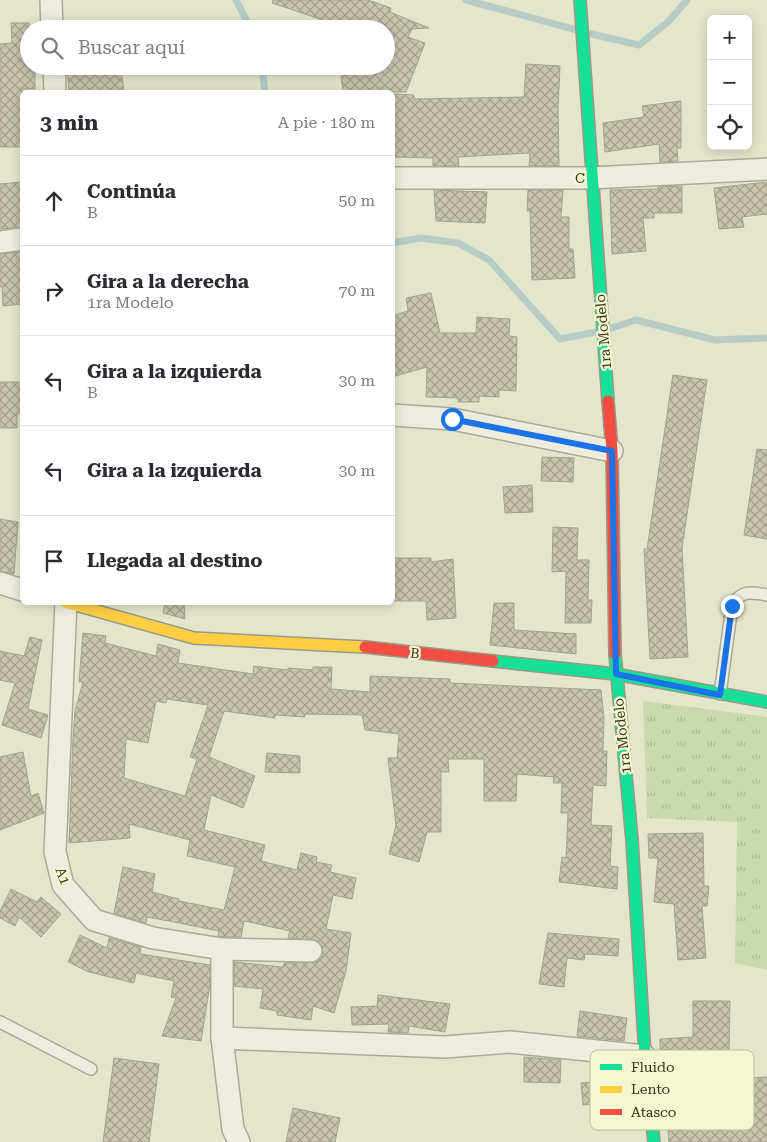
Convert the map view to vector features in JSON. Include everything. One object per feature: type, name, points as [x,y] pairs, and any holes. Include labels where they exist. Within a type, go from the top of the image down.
[{"type":"street","points":[[51,0],[52,20]]},
{"type":"street","name":"1ra Modelo","points":[[580,0],[591,178],[612,451],[616,674],[632,840],[645,1050]]},
{"type":"street","points":[[54,75],[55,90]]},
{"type":"street","name":"C","points":[[395,178],[591,178],[767,169]]},
{"type":"street","points":[[0,242],[20,239]]},
{"type":"street","points":[[395,415],[452,419],[612,451]]},
{"type":"street","points":[[0,583],[20,589]]},
{"type":"street","name":"A1","points":[[66,605],[56,852],[63,885],[94,920],[153,938],[222,949],[311,951]]},
{"type":"street","name":"B","points":[[73,605],[194,638],[361,647],[616,674],[720,695],[767,702]]},
{"type":"street","points":[[222,949],[222,1038],[233,1129],[239,1142]]},
{"type":"street","points":[[222,1038],[445,1047],[510,1042],[590,1050]]},
{"type":"lane","points":[[720,695],[732,606],[738,596],[747,592],[767,595]]},
{"type":"lane","points":[[0,1022],[91,1069]]},
{"type":"green space","points":[[643,701],[767,717],[767,970],[735,963],[737,822],[647,818]]},
{"type":"building","points":[[273,0],[368,0],[391,8],[390,12],[429,28],[412,29],[408,37],[425,43],[406,92],[395,92],[395,90],[343,90],[341,75],[395,75],[395,20],[323,20],[272,3]]},
{"type":"building","points":[[11,23],[20,23],[20,75],[35,75],[35,89],[20,90],[20,147],[0,147],[0,44],[12,43]]},
{"type":"building","points":[[526,64],[560,66],[558,110],[559,166],[529,166],[530,153],[458,157],[459,166],[433,166],[433,158],[395,157],[395,94],[414,95],[414,99],[524,97]]},
{"type":"building","points":[[68,75],[122,75],[124,90],[69,90]]},
{"type":"building","points":[[681,101],[681,148],[677,148],[678,161],[660,162],[659,144],[605,152],[603,123],[644,117],[642,106]]},
{"type":"building","points":[[20,182],[20,227],[0,229],[0,184]]},
{"type":"building","points":[[767,182],[767,214],[742,217],[744,227],[719,229],[714,188]]},
{"type":"building","points":[[682,186],[682,213],[654,213],[654,218],[643,218],[646,251],[612,254],[610,190],[658,189],[658,187]]},
{"type":"building","points":[[434,190],[487,192],[485,223],[436,221]]},
{"type":"building","points":[[528,190],[563,190],[561,217],[569,217],[569,249],[573,249],[575,278],[532,280],[530,211],[527,211]]},
{"type":"building","points":[[20,252],[20,304],[3,306],[2,286],[0,287],[0,254]]},
{"type":"building","points":[[431,293],[440,333],[476,333],[477,317],[510,319],[509,336],[517,337],[516,391],[499,390],[499,397],[479,396],[479,402],[458,402],[458,398],[426,397],[427,367],[395,376],[395,315],[408,311],[406,298]]},
{"type":"building","points":[[673,375],[707,380],[682,548],[688,657],[650,659],[644,549],[647,549]]},
{"type":"building","points":[[0,382],[20,382],[20,413],[17,413],[17,428],[0,428]]},
{"type":"building","points":[[757,449],[767,450],[767,539],[744,535]]},
{"type":"building","points":[[542,457],[574,458],[573,482],[541,481]]},
{"type":"building","points":[[532,485],[533,512],[505,513],[503,487]]},
{"type":"building","points":[[0,519],[18,522],[14,574],[0,571]]},
{"type":"building","points":[[553,527],[578,528],[577,560],[589,560],[588,600],[592,600],[591,623],[565,623],[566,571],[552,572]]},
{"type":"building","points":[[395,558],[431,558],[431,562],[453,559],[456,618],[427,620],[426,601],[395,601]]},
{"type":"building","points":[[494,603],[514,603],[514,630],[576,634],[576,654],[490,645]]},
{"type":"building","points":[[164,605],[184,605],[185,619],[163,613]]},
{"type":"building","points":[[83,633],[106,636],[105,643],[156,656],[158,644],[180,650],[178,663],[253,674],[254,666],[287,670],[288,668],[313,670],[313,667],[332,667],[331,689],[370,692],[370,676],[450,679],[450,683],[601,690],[604,718],[603,751],[607,751],[606,786],[593,785],[591,825],[612,826],[610,866],[618,867],[617,889],[559,882],[562,857],[566,858],[568,813],[561,813],[562,783],[553,783],[554,777],[517,774],[516,801],[484,801],[484,759],[448,759],[449,772],[441,772],[441,832],[427,832],[419,862],[389,854],[396,825],[388,758],[397,758],[399,734],[365,730],[362,715],[305,714],[305,717],[275,715],[275,718],[224,711],[209,757],[255,776],[243,808],[211,795],[204,830],[265,845],[261,861],[297,870],[301,853],[317,857],[316,862],[332,865],[330,872],[356,878],[352,899],[333,895],[326,929],[351,933],[346,971],[334,1013],[313,1006],[311,1020],[277,1015],[277,1011],[260,1008],[263,989],[234,986],[234,962],[283,967],[284,963],[317,962],[323,952],[318,941],[288,938],[290,931],[244,921],[241,937],[223,937],[218,936],[219,931],[147,917],[146,923],[114,913],[123,867],[155,874],[152,892],[179,899],[179,901],[224,910],[235,867],[187,856],[190,840],[129,824],[130,838],[69,843],[75,711],[83,682],[79,682]],"holes":[[[167,699],[208,705],[190,757],[197,759],[185,796],[124,778],[126,739],[148,743],[156,701],[166,703]]]},
{"type":"building","points":[[30,637],[42,640],[28,709],[48,715],[41,738],[2,725],[15,683],[0,680],[0,651],[24,656]]},
{"type":"building","points":[[23,752],[31,796],[38,793],[44,813],[0,830],[0,757]]},
{"type":"building","points":[[267,753],[300,756],[300,773],[265,772]]},
{"type":"building","points":[[703,833],[704,886],[709,886],[707,906],[702,906],[706,958],[678,960],[674,904],[654,902],[658,858],[649,858],[648,834]]},
{"type":"building","points":[[11,889],[37,902],[41,897],[61,914],[41,937],[19,917],[15,926],[0,918],[0,911]]},
{"type":"building","points":[[548,933],[619,939],[618,956],[585,954],[584,960],[567,958],[564,987],[539,984]]},
{"type":"building","points":[[80,935],[107,948],[109,938],[141,947],[140,954],[210,965],[210,984],[201,1041],[162,1036],[176,998],[171,997],[174,981],[136,973],[134,983],[89,972],[68,962]]},
{"type":"building","points":[[378,995],[450,1004],[445,1032],[409,1026],[408,1033],[388,1032],[389,1024],[352,1025],[351,1007],[377,1006]]},
{"type":"building","points":[[693,1001],[730,1001],[729,1050],[660,1049],[660,1039],[693,1037]]},
{"type":"building","points":[[580,1011],[627,1018],[624,1041],[577,1036]]},
{"type":"building","points":[[524,1057],[561,1060],[560,1083],[524,1082]]},
{"type":"building","points":[[114,1058],[159,1064],[149,1142],[103,1142]]},
{"type":"building","points":[[754,1077],[767,1077],[767,1142],[669,1142],[668,1130],[754,1130]]},
{"type":"building","points":[[590,1082],[590,1104],[583,1105],[581,1083]]},
{"type":"building","points":[[293,1108],[340,1118],[335,1142],[286,1142]]},
{"type":"waterway","points":[[236,0],[246,20]]},
{"type":"waterway","points":[[466,0],[577,30]]},
{"type":"waterway","points":[[587,33],[639,45],[669,21],[687,0]]},
{"type":"waterway","points":[[263,75],[265,90]]},
{"type":"waterway","points":[[395,242],[421,238],[458,243],[489,260],[560,339],[596,332]]},
{"type":"waterway","points":[[609,329],[636,320],[715,340],[767,338]]},
{"type":"traffic: fast","points":[[580,0],[608,401]]},
{"type":"traffic: fast","points":[[615,654],[632,840],[645,1050]]},
{"type":"traffic: fast","points":[[493,661],[615,674],[767,702]]},
{"type":"traffic: fast","points":[[653,1130],[654,1142]]},
{"type":"traffic: slow","points":[[76,605],[194,638],[365,647]]},
{"type":"traffic: jam","points":[[608,401],[612,451],[615,654]]},
{"type":"traffic: jam","points":[[365,647],[493,661]]},
{"type":"route","points":[[452,419],[612,451],[616,674],[720,695],[732,606]]}]
